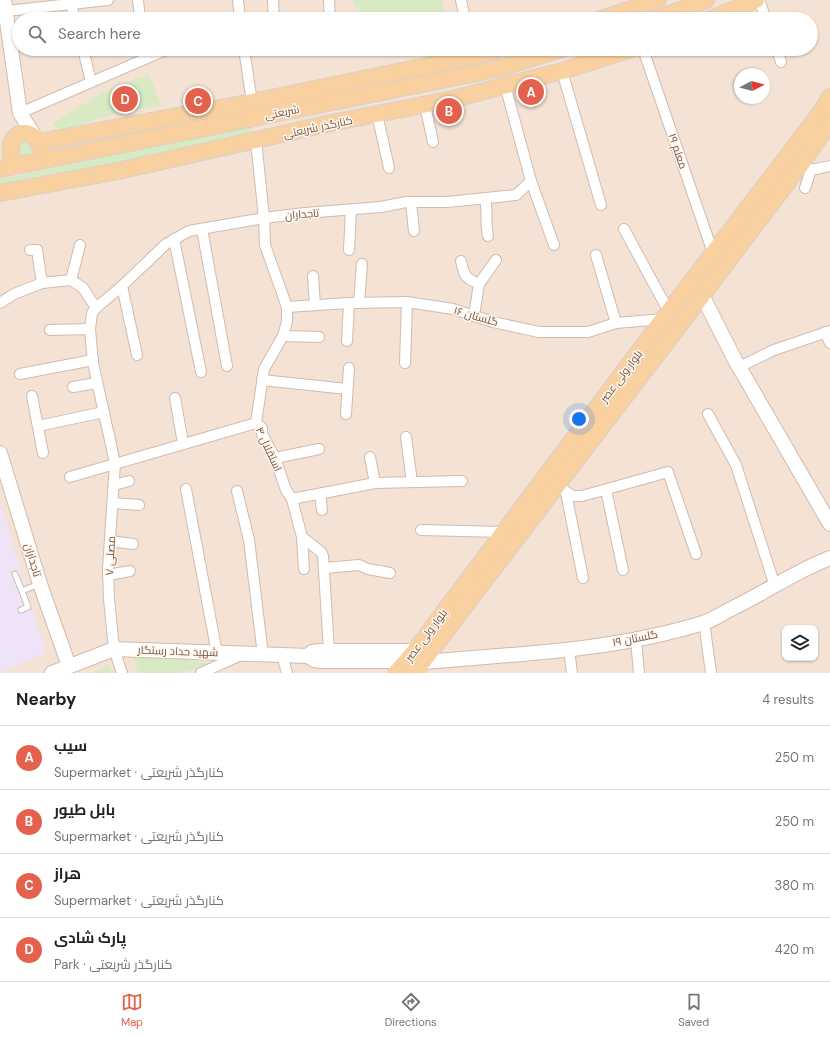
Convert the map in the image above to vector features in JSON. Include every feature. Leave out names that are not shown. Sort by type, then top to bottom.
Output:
[{"type":"main road","points":[[614,12],[628,5],[658,0]]},
{"type":"main road","points":[[674,12],[706,0]]},
{"type":"main road","points":[[728,12],[758,0]]},
{"type":"main road","points":[[5,5],[12,56]]},
{"type":"main road","points":[[7,168],[20,114],[12,56]]},
{"type":"main road","points":[[0,146],[20,134],[26,133],[37,140],[252,110],[458,56]]},
{"type":"main road","name":"شریعتی","points":[[7,168],[252,110],[477,73],[539,56]]},
{"type":"main road","name":"کنارگذر شریعتی","points":[[0,193],[118,171],[256,140],[453,99],[562,71],[610,56]]},
{"type":"main road","name":"بلوار ولی عصر","points":[[415,664],[504,532],[666,315],[822,112],[830,97]]},
{"type":"main road","points":[[252,110],[256,140]]},
{"type":"main road","points":[[20,114],[37,140],[44,160]]},
{"type":"main road","name":"بلوار ولی عصر","points":[[396,673],[415,664],[561,489],[702,295],[806,166],[830,122]]},
{"type":"main road","points":[[702,295],[739,367],[829,520]]},
{"type":"main road","name":"تاجداران","points":[[0,453],[40,584],[69,666]]},
{"type":"main road","name":"گلستان ۱۹","points":[[415,664],[569,649],[636,640],[704,622],[762,594],[793,575],[830,558]]},
{"type":"main road","name":"شهید حداد رستگار","points":[[52,673],[114,649],[308,656],[314,660],[321,661],[415,664]]},
{"type":"main road","name":"شهید حداد رستگار","points":[[308,656],[312,652],[329,650],[415,664]]},
{"type":"street","points":[[5,5],[108,0]]},
{"type":"street","points":[[138,0],[139,12]]},
{"type":"street","points":[[238,0],[239,12]]},
{"type":"street","points":[[273,0],[274,12]]},
{"type":"street","points":[[329,0],[330,12]]},
{"type":"street","points":[[461,0],[464,12]]},
{"type":"street","points":[[758,0],[763,12]]},
{"type":"street","points":[[71,2],[73,12]]},
{"type":"street","points":[[85,56],[91,82]]},
{"type":"street","points":[[20,114],[91,82],[139,56]]},
{"type":"street","points":[[245,56],[252,110]]},
{"type":"street","points":[[474,56],[477,73]]},
{"type":"street","name":"معلم ۱۹","points":[[645,56],[713,253]]},
{"type":"street","points":[[779,56],[781,62]]},
{"type":"street","points":[[562,71],[601,206]]},
{"type":"street","points":[[506,85],[531,181],[554,245]]},
{"type":"street","points":[[425,105],[433,142]]},
{"type":"street","points":[[377,114],[389,168]]},
{"type":"street","points":[[256,140],[264,218],[265,245],[287,307]]},
{"type":"street","points":[[805,188],[806,166],[830,166]]},
{"type":"street","name":"تاجداران","points":[[96,308],[122,286],[166,244],[189,231],[264,218],[305,213],[351,210],[410,202],[447,202],[516,195],[531,181]]},
{"type":"street","points":[[485,198],[487,207],[486,229],[488,236]]},
{"type":"street","points":[[410,202],[414,231]]},
{"type":"street","points":[[349,250],[351,210]]},
{"type":"street","points":[[202,228],[227,366]]},
{"type":"street","points":[[624,229],[666,315]]},
{"type":"street","points":[[174,239],[201,372]]},
{"type":"street","points":[[71,280],[80,245]]},
{"type":"street","points":[[30,250],[38,250],[42,283]]},
{"type":"street","points":[[596,255],[616,323]]},
{"type":"street","points":[[474,316],[479,284],[496,260]]},
{"type":"street","points":[[461,261],[464,274],[468,279],[479,284]]},
{"type":"street","points":[[360,303],[362,264]]},
{"type":"street","points":[[313,276],[315,305]]},
{"type":"street","points":[[0,302],[14,294],[42,283],[71,280],[83,288],[96,308]]},
{"type":"street","points":[[122,286],[137,355]]},
{"type":"street","points":[[405,363],[407,302]]},
{"type":"street","name":"گلستان ۱۶","points":[[287,307],[349,303],[407,302],[453,309],[493,322],[538,332],[588,332],[616,323],[666,315]]},
{"type":"street","points":[[347,341],[349,303]]},
{"type":"street","name":"استقلال ۴","points":[[287,307],[287,321],[283,336],[264,369],[256,423],[262,428],[262,434],[275,458],[286,490],[292,499],[302,537],[304,569]]},
{"type":"street","name":"مصلی ۷","points":[[96,308],[92,313],[90,329],[93,360],[115,463],[108,574],[114,649],[122,673]]},
{"type":"street","points":[[50,330],[90,329]]},
{"type":"street","points":[[739,367],[774,350],[828,331],[830,343]]},
{"type":"street","points":[[283,336],[319,337]]},
{"type":"street","points":[[20,374],[93,360]]},
{"type":"street","points":[[346,414],[349,368]]},
{"type":"street","points":[[262,380],[348,389]]},
{"type":"street","points":[[73,387],[97,383]]},
{"type":"street","points":[[32,396],[43,453]]},
{"type":"street","points":[[175,398],[183,443]]},
{"type":"street","points":[[38,426],[104,412]]},
{"type":"street","points":[[708,414],[736,465],[774,586]]},
{"type":"street","points":[[70,477],[256,423]]},
{"type":"street","points":[[406,437],[412,482]]},
{"type":"street","points":[[275,458],[319,449]]},
{"type":"street","points":[[370,457],[375,483]]},
{"type":"street","points":[[561,489],[573,496],[582,496],[668,472],[696,554]]},
{"type":"street","points":[[114,485],[129,481]]},
{"type":"street","points":[[292,499],[375,483],[462,481]]},
{"type":"street","points":[[186,489],[217,653]]},
{"type":"street","points":[[561,489],[583,578]]},
{"type":"street","points":[[606,490],[624,570]]},
{"type":"street","points":[[237,491],[249,540],[263,655]]},
{"type":"street","points":[[320,494],[322,510]]},
{"type":"street","points":[[113,503],[139,505]]},
{"type":"street","points":[[421,530],[504,532]]},
{"type":"street","points":[[302,537],[324,556],[329,650]]},
{"type":"street","points":[[110,541],[133,544]]},
{"type":"street","points":[[324,568],[359,565],[368,569],[390,573]]},
{"type":"street","points":[[108,574],[130,571]]},
{"type":"street","points":[[704,622],[711,673]]},
{"type":"street","points":[[636,640],[639,673]]},
{"type":"street","points":[[569,649],[572,673]]},
{"type":"street","points":[[207,672],[244,654]]},
{"type":"street","points":[[282,655],[287,673]]},
{"type":"lane","points":[[15,574],[28,607],[21,610]]},
{"type":"lane","points":[[22,591],[40,584]]},
{"type":"shaded area","points":[[0,0],[830,0],[830,673],[0,673]]},
{"type":"shaded area","points":[[0,502],[46,653],[0,673]]},
{"type":"green space","points":[[353,0],[442,0],[445,12],[360,12],[353,3]]},
{"type":"green space","points":[[149,74],[161,106],[124,111],[60,131],[53,124],[101,93]]},
{"type":"green space","points":[[253,126],[254,133],[0,186],[0,179]]},
{"type":"green space","points":[[27,137],[35,150],[26,157],[19,155],[16,143]]},
{"type":"green space","points":[[133,654],[212,663],[181,673],[138,673]]},
{"type":"green space","points":[[109,665],[111,673],[90,673]]},
{"type":"place","name":"سیب","points":[[531,92]]},
{"type":"place","name":"پارک شادی","points":[[125,99]]},
{"type":"place","name":"هراز","points":[[198,101]]},
{"type":"place","name":"بابل طیور","points":[[449,111]]}]
